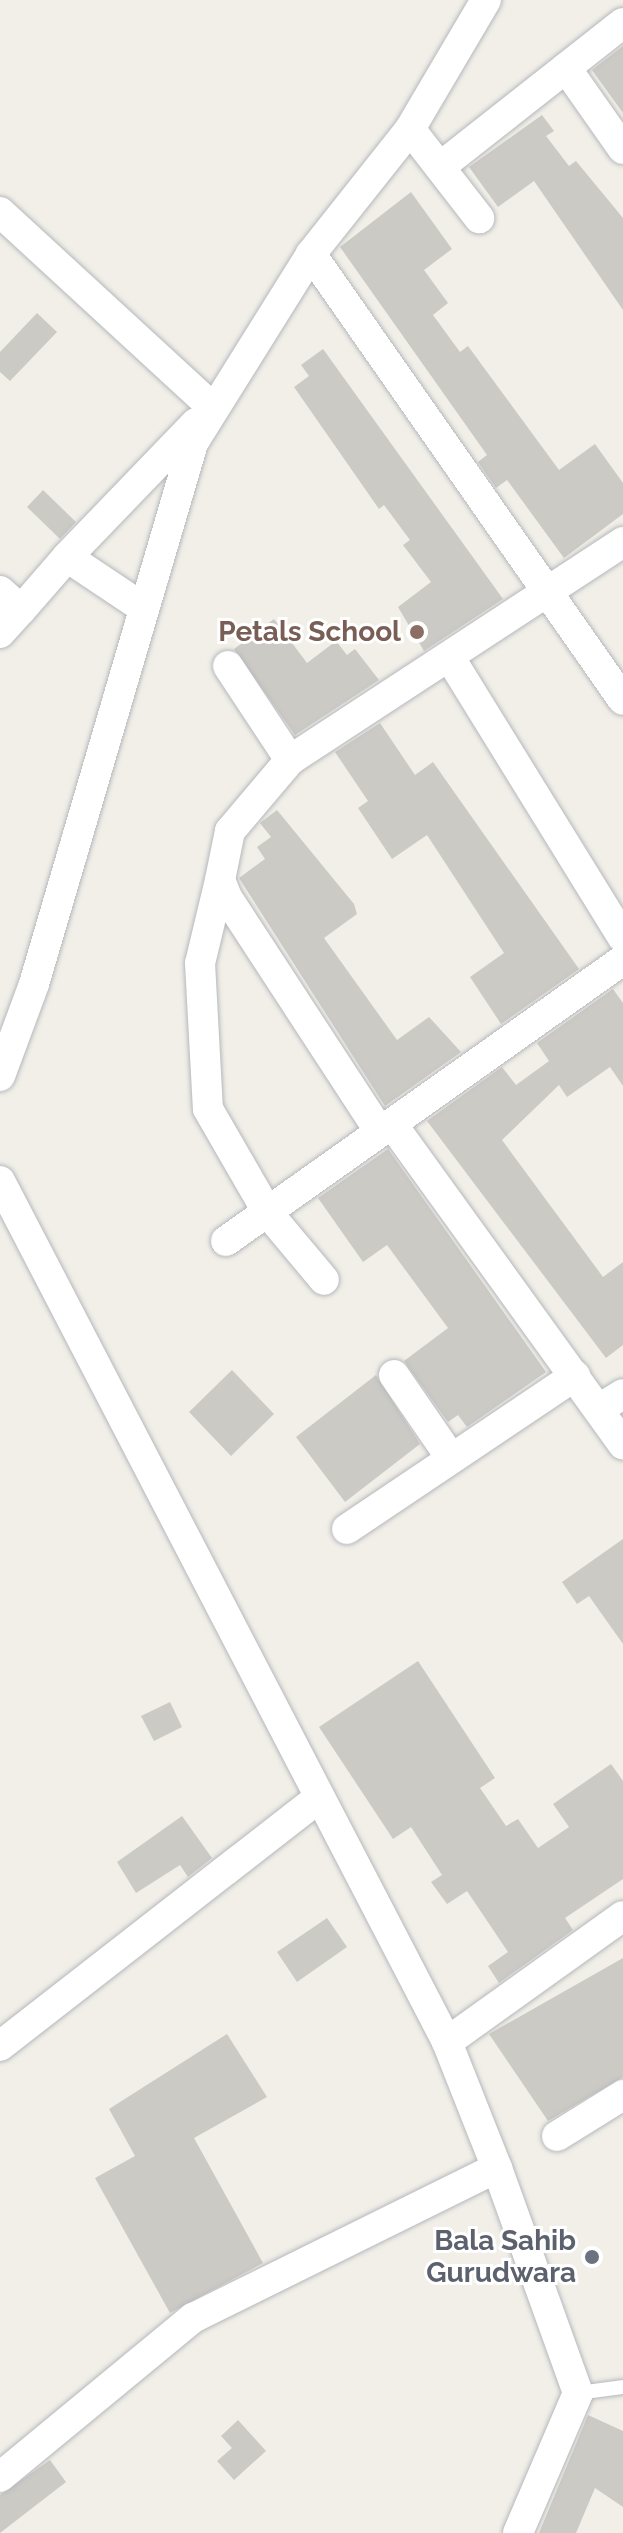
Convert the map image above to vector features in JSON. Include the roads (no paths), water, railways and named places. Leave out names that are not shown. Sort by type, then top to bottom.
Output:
[{"type":"street","points":[[0,1076],[34,984],[183,471],[212,407],[311,254],[410,129],[486,0]]},
{"type":"street","points":[[440,167],[623,23]]},
{"type":"street","points":[[566,68],[623,149]]},
{"type":"street","points":[[410,129],[479,218]]},
{"type":"street","points":[[0,212],[212,407]]},
{"type":"street","points":[[311,254],[623,700]]},
{"type":"street","points":[[0,633],[11,600],[67,557],[212,407]]},
{"type":"street","points":[[324,1280],[268,1213],[221,1137],[203,1087],[200,963],[230,831],[290,760],[623,542]]},
{"type":"street","points":[[67,557],[142,607]]},
{"type":"street","points":[[450,658],[623,938]]},
{"type":"street","points":[[228,666],[290,760]]},
{"type":"street","points":[[220,880],[386,1128],[575,1376],[611,1402],[623,1444]]},
{"type":"street","points":[[226,1241],[623,960]]},
{"type":"street","points":[[0,1181],[447,2042],[497,2168],[578,2393],[518,2533]]},
{"type":"street","points":[[394,1375],[449,1455]]},
{"type":"street","points":[[347,1529],[449,1455],[575,1376]]},
{"type":"street","points":[[0,2046],[319,1798]]},
{"type":"street","points":[[447,2042],[623,1916]]},
{"type":"street","points":[[557,2136],[623,2095]]},
{"type":"street","points":[[0,2477],[193,2318],[497,2168]]},
{"type":"lane","points":[[578,2393],[623,2387]]},
{"type":"place","name":"Petals School","points":[[417,632]]},
{"type":"place","name":"Bala Sahib Gurudwara","points":[[592,2257]]}]
